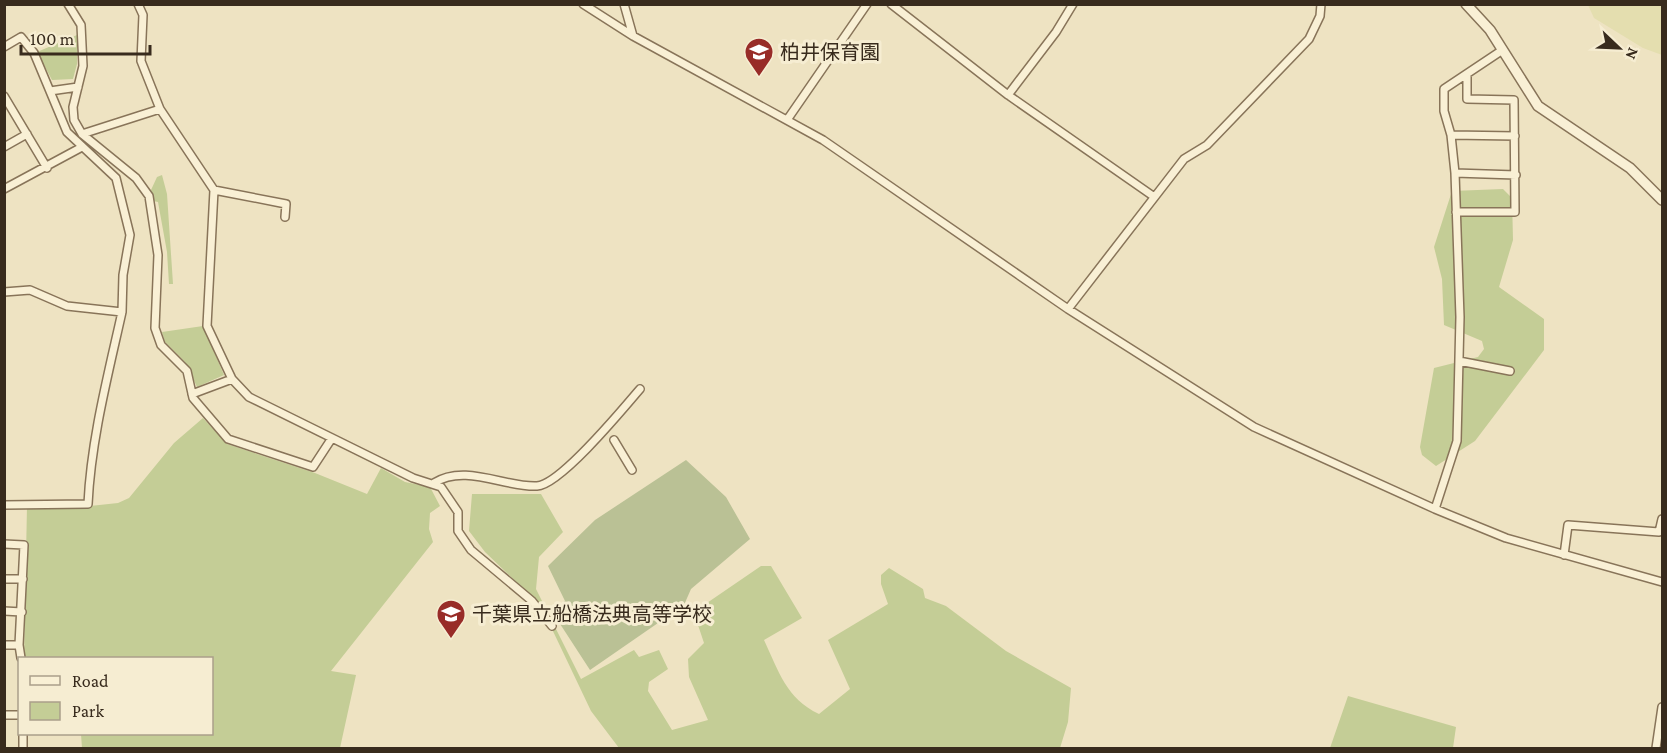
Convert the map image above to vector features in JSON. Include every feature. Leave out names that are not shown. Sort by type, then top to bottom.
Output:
[{"type":"street","points":[[68,4],[81,26],[83,66],[73,108],[74,120],[82,134],[136,178],[149,196],[158,255],[155,328],[160,345],[187,371],[192,394],[228,439],[313,467],[332,438]]},
{"type":"street","points":[[138,4],[143,15],[141,61],[160,109],[214,190],[207,326],[232,379],[249,397],[413,478],[441,487],[458,512],[456,527],[471,550],[532,601],[552,626]]},
{"type":"street","points":[[583,4],[633,36],[823,140],[1068,309],[1254,427],[1435,509],[1506,538],[1662,582]]},
{"type":"street","points":[[624,4],[633,36]]},
{"type":"street","points":[[787,120],[867,4]]},
{"type":"street","points":[[891,4],[1008,95],[1153,196]]},
{"type":"street","points":[[1008,95],[1056,32],[1073,4]]},
{"type":"street","points":[[1068,309],[1153,196],[1184,159],[1208,145],[1309,39],[1320,16],[1321,4]]},
{"type":"street","points":[[1466,4],[1490,30],[1501,51],[1538,106],[1630,168],[1662,200]]},
{"type":"street","points":[[4,47],[21,37],[34,53],[67,132],[116,178],[130,235],[123,275],[122,312],[100,413],[89,479],[88,504],[4,505]]},
{"type":"street","points":[[1435,509],[1457,441],[1461,277],[1455,173],[1451,135],[1444,111],[1444,90],[1501,51]]},
{"type":"street","points":[[1456,212],[1515,212],[1514,100],[1467,99],[1467,75]]},
{"type":"street","points":[[50,91],[78,87]]},
{"type":"street","points":[[4,96],[47,168]]},
{"type":"street","points":[[82,134],[160,109]]},
{"type":"street","points":[[4,136],[7,146],[27,134]]},
{"type":"street","points":[[1451,135],[1515,136]]},
{"type":"street","points":[[4,189],[47,168],[82,147]]},
{"type":"street","points":[[1455,173],[1516,175]]},
{"type":"street","points":[[214,190],[286,204],[285,217]]},
{"type":"street","points":[[4,291],[30,290],[67,306],[122,312]]},
{"type":"street","points":[[1459,361],[1510,371]]},
{"type":"street","points":[[192,394],[232,379]]},
{"type":"street","points":[[434,483],[445,476],[487,477],[538,486],[544,484],[591,445],[639,389]]},
{"type":"street","points":[[614,440],[632,470]]},
{"type":"street","points":[[1564,555],[1568,525],[1659,532],[1662,519]]},
{"type":"street","points":[[4,544],[24,545],[19,645],[21,657]]},
{"type":"street","points":[[4,579],[23,579]]},
{"type":"street","points":[[4,611],[22,612]]},
{"type":"street","points":[[4,645],[19,645]]},
{"type":"street","points":[[1656,748],[1662,707]]},
{"type":"shaded area","points":[[1588,5],[1662,5],[1662,55],[1643,48],[1594,18]]},
{"type":"green space","points":[[77,35],[77,64],[73,79],[52,80],[37,52]]},
{"type":"green space","points":[[162,175],[167,194],[173,284],[169,284],[167,252],[158,202],[153,201],[151,190],[157,177]]},
{"type":"green space","points":[[1503,189],[1512,198],[1513,240],[1499,287],[1544,319],[1544,350],[1475,441],[1436,466],[1422,455],[1420,447],[1434,368],[1478,357],[1484,349],[1482,341],[1444,325],[1442,279],[1434,247],[1452,191]]},
{"type":"green space","points":[[203,326],[224,375],[197,387],[185,362],[165,342],[162,332]]},
{"type":"green space","points":[[203,418],[227,444],[315,473],[367,494],[381,468],[405,482],[430,487],[440,506],[430,513],[429,529],[433,542],[331,671],[356,675],[340,748],[82,748],[81,735],[213,735],[213,657],[24,657],[27,506],[90,506],[118,503],[129,498],[174,443]]},
{"type":"green space","points":[[686,460],[726,497],[750,539],[691,589],[684,605],[590,670],[551,610],[565,601],[548,566],[595,520]]},
{"type":"green space","points":[[472,494],[541,494],[563,532],[539,557],[536,589],[581,679],[634,650],[639,657],[659,650],[668,669],[649,682],[648,691],[672,730],[708,720],[689,677],[688,659],[704,643],[696,619],[704,605],[761,566],[771,566],[802,618],[764,640],[779,673],[791,692],[808,708],[819,714],[850,689],[828,640],[888,604],[881,584],[881,575],[889,568],[923,589],[925,598],[946,606],[1006,651],[1071,688],[1068,722],[1060,748],[619,748],[591,711],[541,606],[485,552],[469,531]]},
{"type":"green space","points":[[1348,696],[1456,727],[1453,748],[1330,748]]},
{"type":"place","name":"柏井保育園","points":[[759,78]]},
{"type":"place","name":"千葉県立船橋法典高等学校","points":[[451,640]]}]
